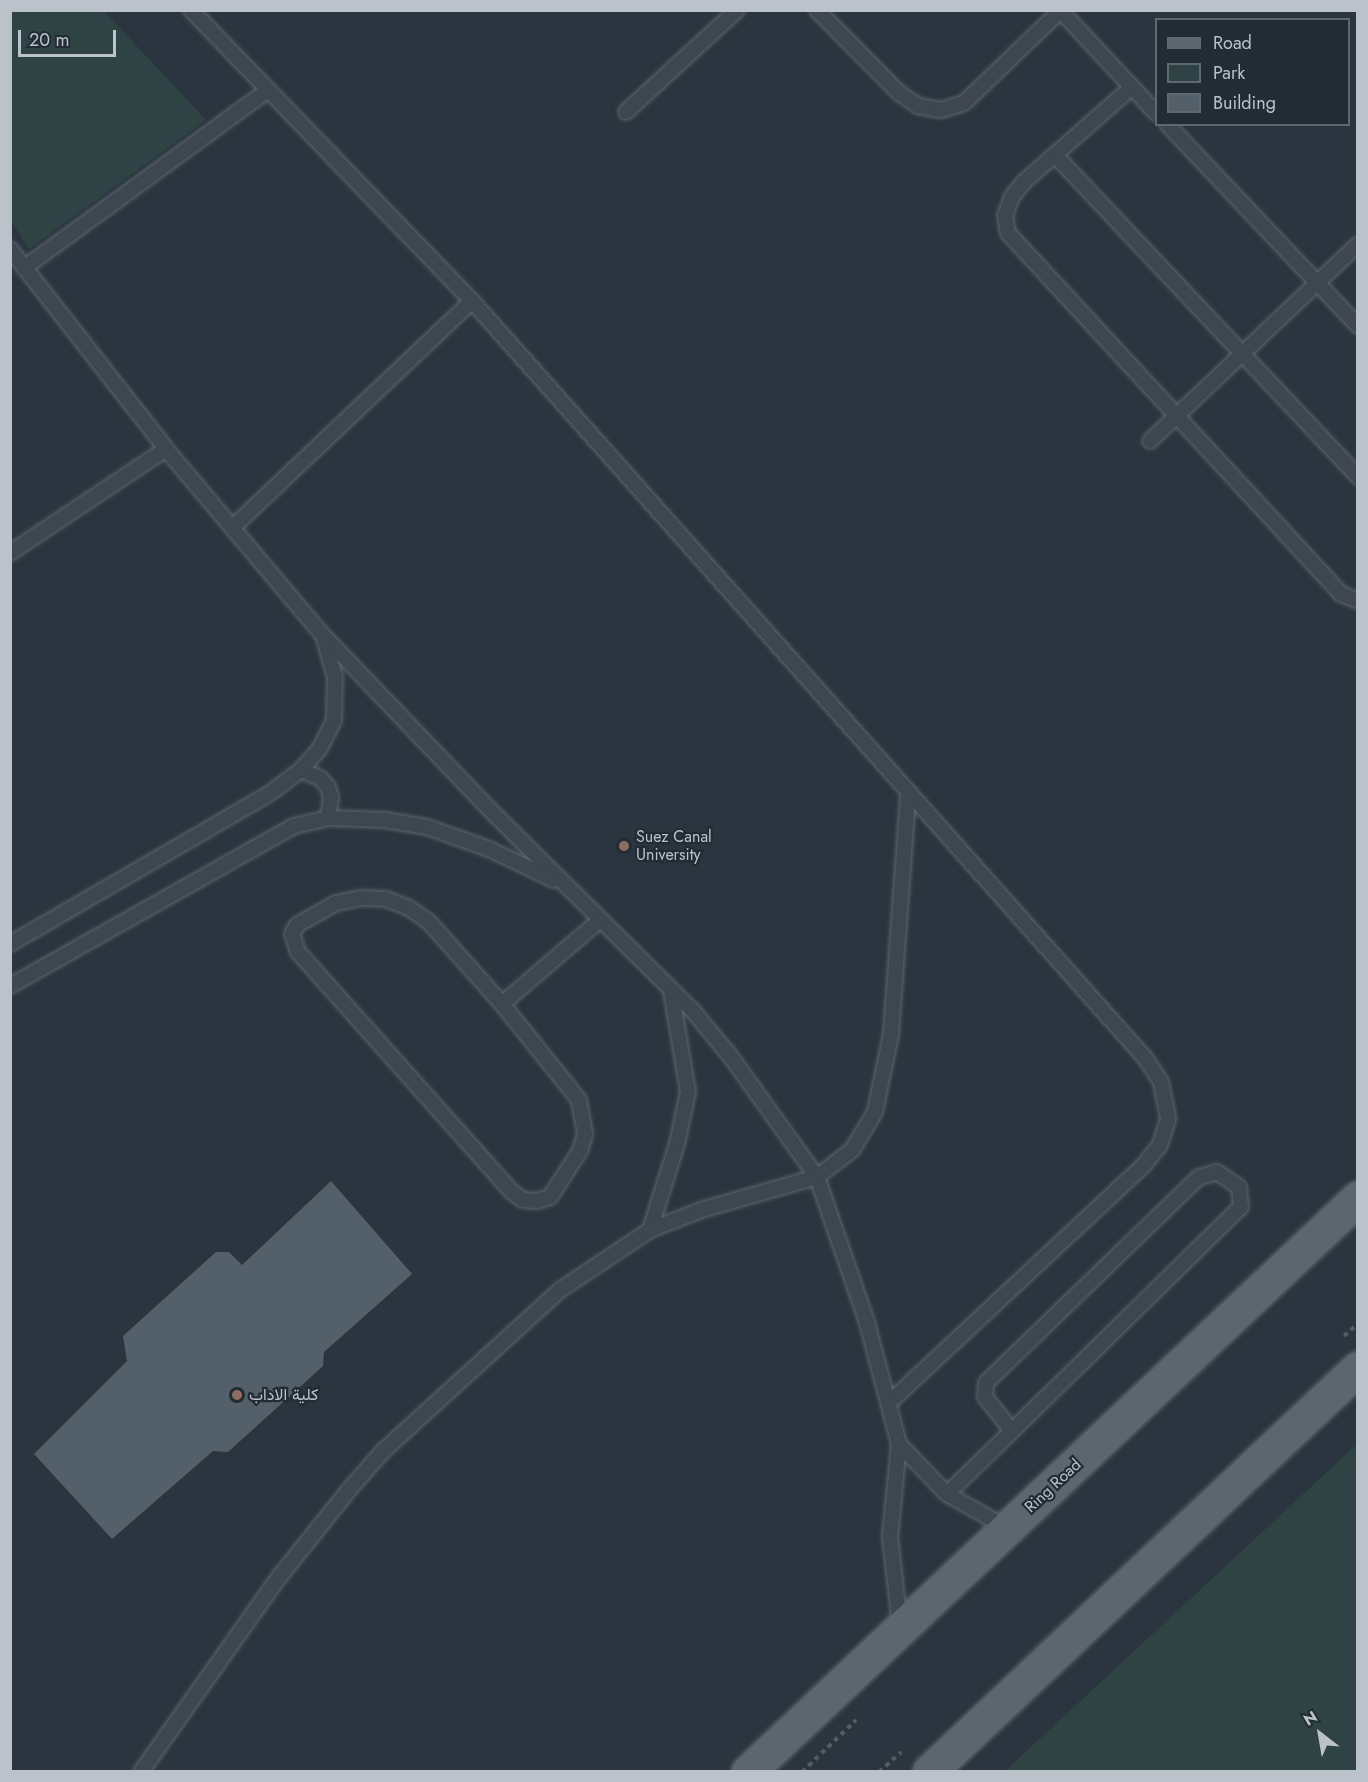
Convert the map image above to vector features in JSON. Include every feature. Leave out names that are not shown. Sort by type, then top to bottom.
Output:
[{"type":"main road","name":"Ring Road","points":[[748,1772],[1358,1198]]},
{"type":"main road","points":[[929,1772],[1358,1368]]},
{"type":"lane","points":[[191,10],[472,301],[908,796],[1145,1058],[1161,1082],[1168,1119],[1160,1145],[1143,1166],[889,1403]]},
{"type":"lane","points":[[626,112],[737,10]]},
{"type":"lane","points":[[817,10],[899,93],[918,106],[941,110],[964,103],[1060,11],[1155,112]]},
{"type":"lane","points":[[1132,87],[1055,155],[1012,198],[1005,215],[1008,233],[1341,594],[1358,601]]},
{"type":"lane","points":[[24,268],[267,91]]},
{"type":"lane","points":[[1169,126],[1358,326]]},
{"type":"lane","points":[[1055,155],[1358,477]]},
{"type":"lane","points":[[1150,441],[1358,244]]},
{"type":"lane","points":[[10,249],[166,449],[322,634],[670,990],[731,1057],[817,1177],[866,1319],[898,1444],[890,1537],[901,1629]]},
{"type":"lane","points":[[232,528],[472,301]]},
{"type":"lane","points":[[10,553],[166,449]]},
{"type":"lane","points":[[10,944],[269,794],[301,770],[320,748],[334,720],[335,677],[322,634]]},
{"type":"lane","points":[[301,770],[320,778],[328,787],[331,796],[328,818]]},
{"type":"lane","points":[[141,1772],[280,1576],[382,1452],[560,1290],[650,1230],[701,1210],[817,1177],[852,1150],[875,1112],[891,1034],[908,796]]},
{"type":"lane","points":[[10,986],[294,826],[328,818],[385,820],[427,826],[489,849],[565,885]]},
{"type":"lane","points":[[361,898],[386,899],[409,908],[429,922],[502,1004],[579,1100],[585,1116],[580,1151],[550,1197],[537,1201],[524,1200],[512,1192],[298,952],[292,934],[297,925],[336,903],[361,898]]},
{"type":"lane","points":[[502,1004],[600,920]]},
{"type":"lane","points":[[650,1230],[677,1144],[688,1092],[670,990]]},
{"type":"lane","points":[[947,1494],[1012,1431],[1241,1208],[1239,1187],[1217,1172],[1199,1177],[986,1383],[985,1397],[1012,1431]]},
{"type":"lane","points":[[898,1444],[947,1494],[1008,1528]]},
{"type":"green space","points":[[11,10],[104,11],[206,120],[29,249],[11,221]]},
{"type":"green space","points":[[1357,1444],[1357,1771],[1005,1771]]},
{"type":"building","points":[[331,1181],[412,1274],[324,1352],[323,1366],[228,1452],[213,1451],[112,1539],[34,1454],[127,1361],[123,1336],[216,1252],[229,1252],[242,1265]]},
{"type":"place","name":"Suez Canal University","points":[[624,846]]},
{"type":"place","name":"كلية الاداب","points":[[237,1395]]}]
